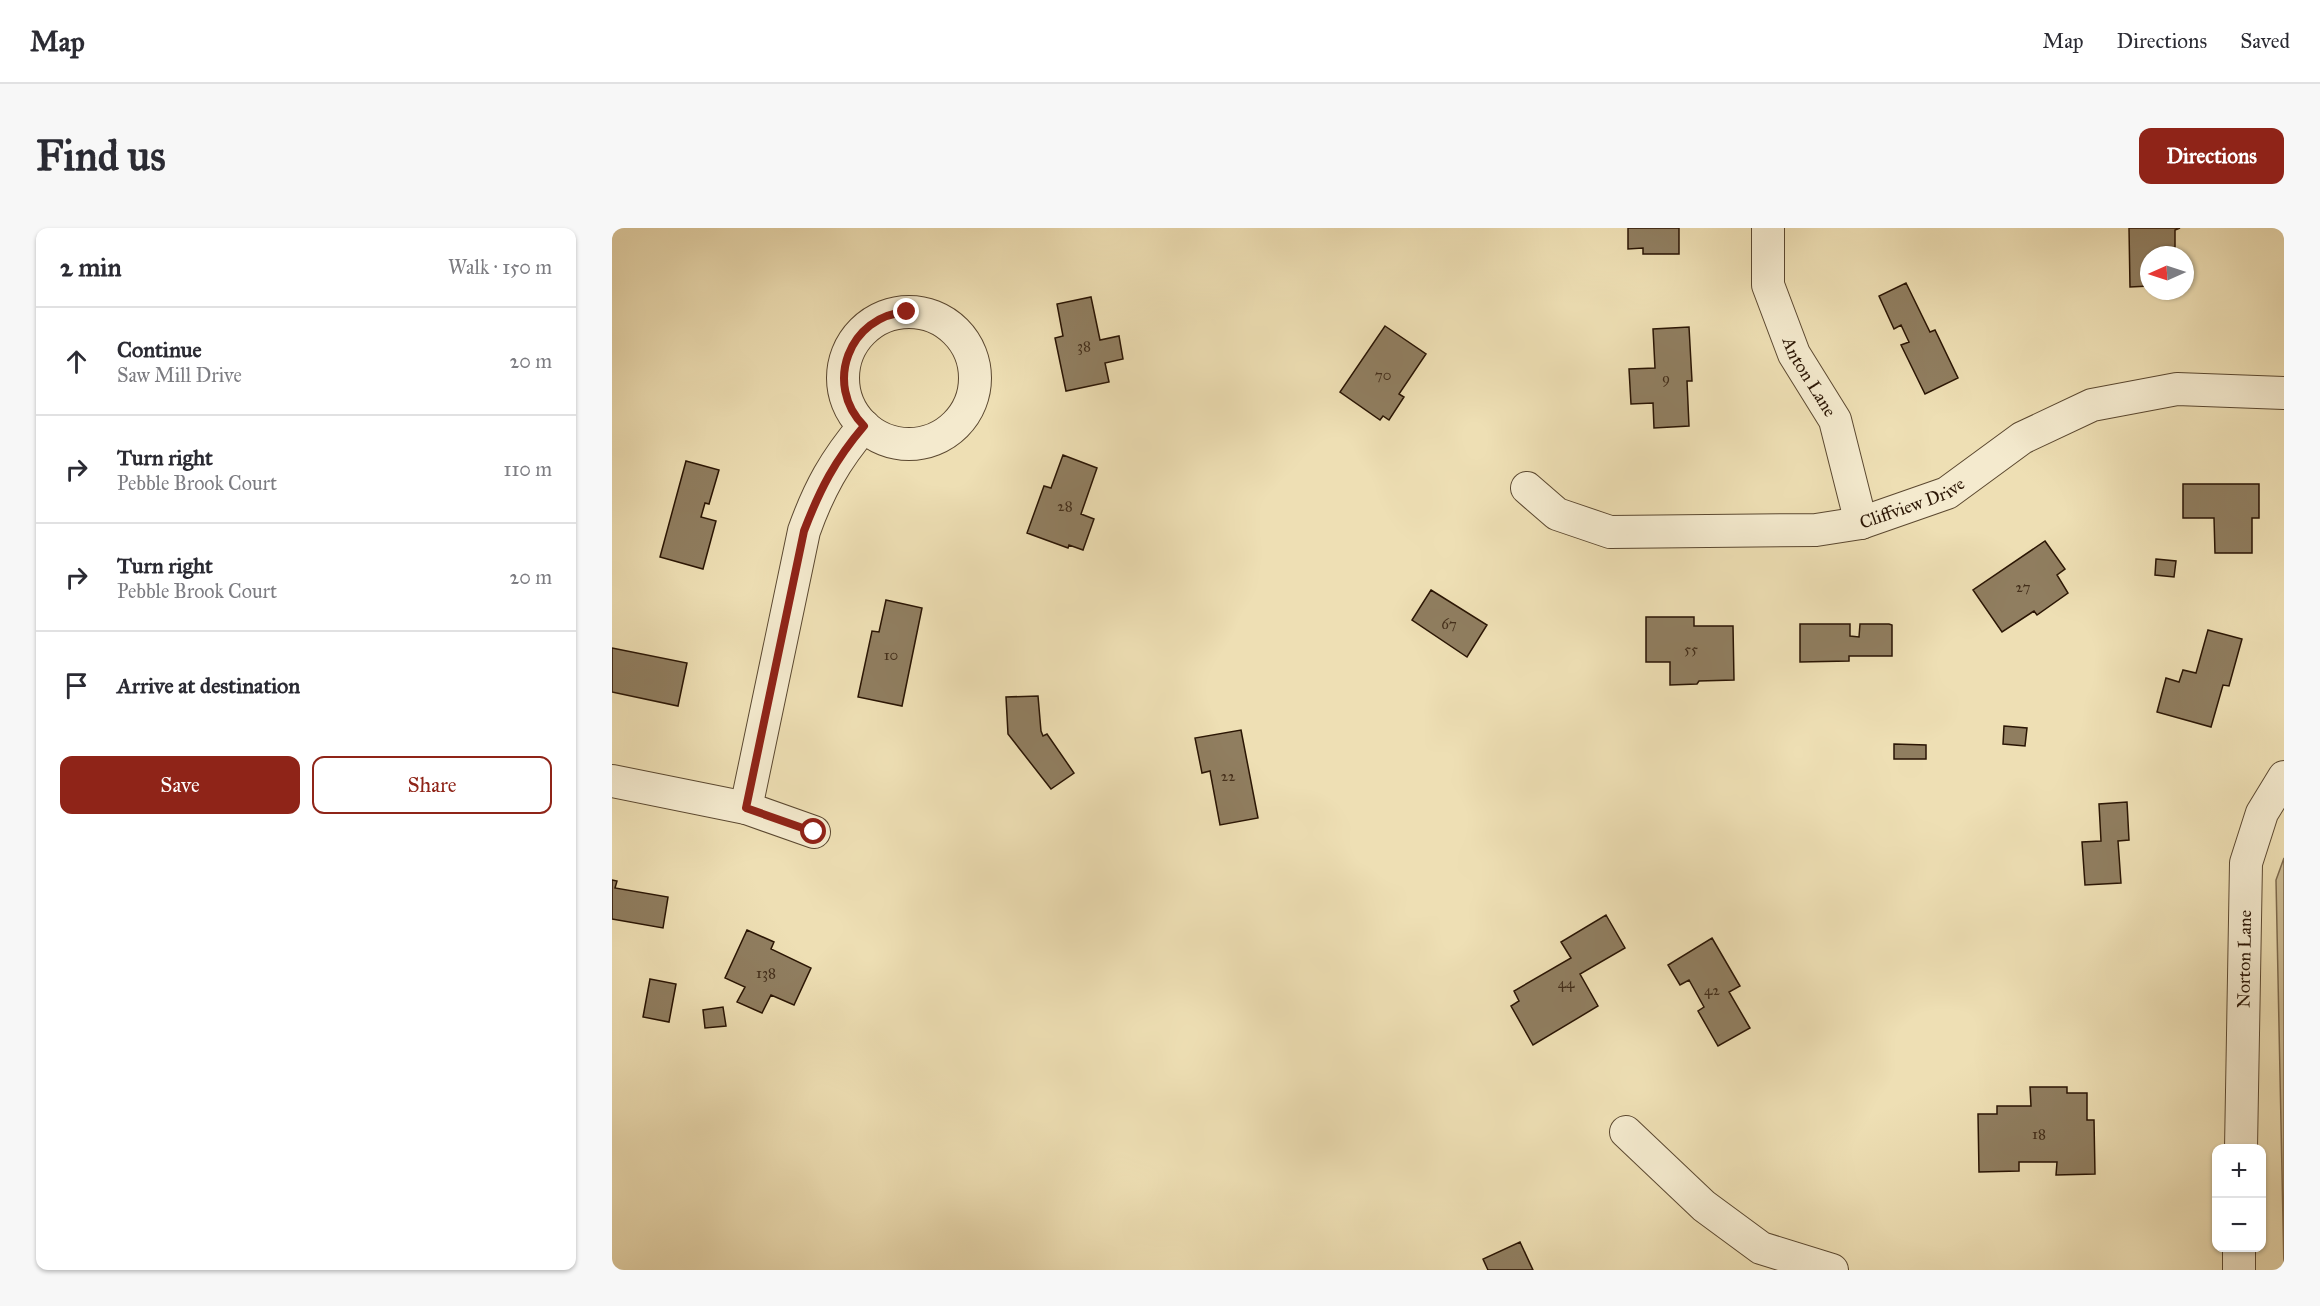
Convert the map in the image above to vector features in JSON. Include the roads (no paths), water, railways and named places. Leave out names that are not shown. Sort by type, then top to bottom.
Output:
[{"type":"street","name":"Anton Lane","points":[[1768,228],[1768,285],[1794,354],[1835,420],[1861,524]]},
{"type":"street","points":[[907,312],[927,314],[953,329],[970,354],[975,374],[970,404],[956,424],[935,439],[910,444],[885,439],[864,426],[849,406],[843,377],[849,352],[862,332],[883,317],[907,312]]},
{"type":"street","name":"Cliffview Drive","points":[[1527,488],[1557,514],[1610,532],[1816,530],[1861,524],[1947,493],[2022,438],[2092,405],[2177,389],[2284,393]]},
{"type":"street","points":[[746,808],[804,531],[819,490],[839,455],[864,426]]},
{"type":"street","name":"Norton Lane","points":[[2241,1144],[2246,863],[2262,813],[2284,777]]},
{"type":"street","points":[[612,781],[746,808],[814,832]]},
{"type":"street","points":[[1626,1132],[1704,1206],[1761,1248],[1832,1270]]},
{"type":"street","points":[[2238,1270],[2239,1252]]}]
